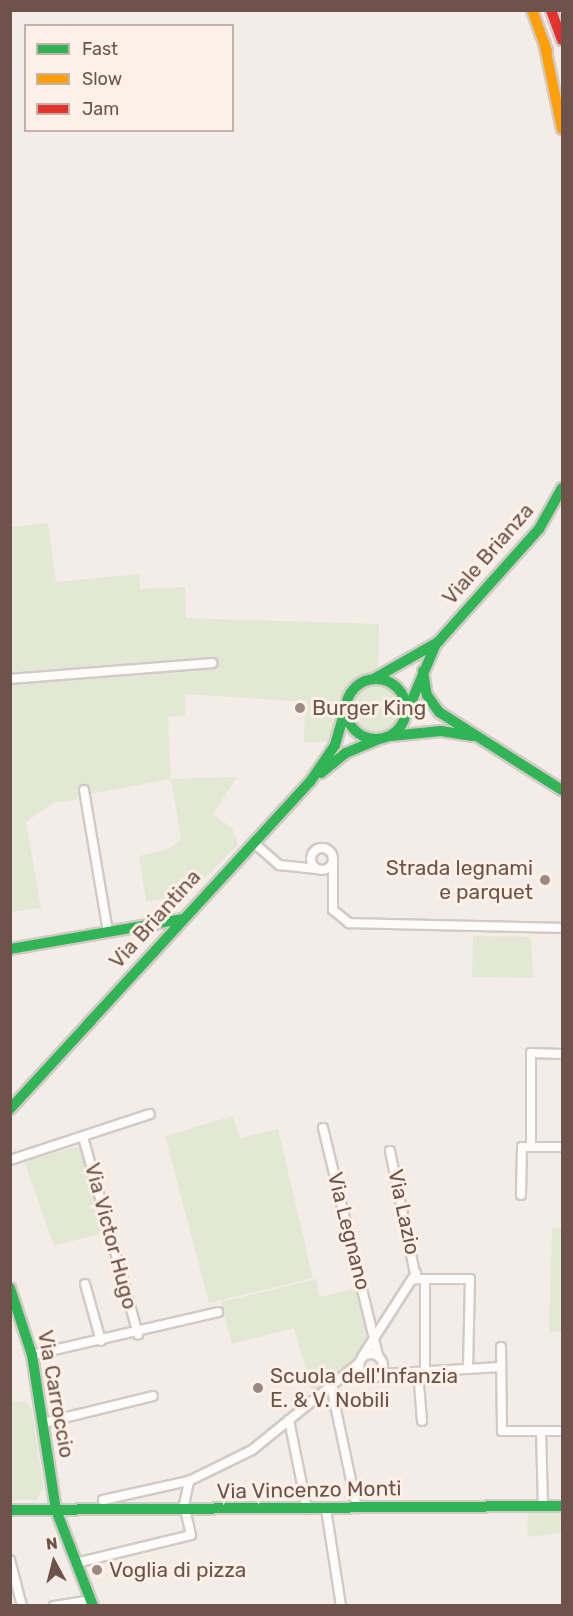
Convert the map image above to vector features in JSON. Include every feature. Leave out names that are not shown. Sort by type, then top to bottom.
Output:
[{"type":"main road","points":[[532,10],[562,92]]},
{"type":"main road","points":[[551,10],[562,39]]},
{"type":"main road","points":[[544,42],[562,129]]},
{"type":"main road","name":"Viale Brianza","points":[[438,642],[539,529],[562,488]]},
{"type":"main road","points":[[384,738],[406,715],[423,671],[438,642]]},
{"type":"main road","points":[[438,642],[404,666],[352,689],[345,710],[359,735],[384,738],[441,730],[479,737]]},
{"type":"main road","points":[[423,671],[427,695],[439,712]]},
{"type":"main road","points":[[375,678],[439,712],[562,790]]},
{"type":"main road","points":[[400,691],[406,715]]},
{"type":"main road","name":"Via Briantina","points":[[13,1106],[310,782],[335,745],[345,710]]},
{"type":"main road","name":"Via Briantina","points":[[310,782],[346,753],[384,738]]},
{"type":"main road","name":"Via Briantina","points":[[88,1024],[182,919],[255,844]]},
{"type":"main road","points":[[10,949],[182,919]]},
{"type":"main road","name":"Via Carroccio","points":[[10,1288],[32,1355],[56,1510],[92,1603]]},
{"type":"main road","name":"Via Vincenzo Monti","points":[[10,1510],[562,1506]]},
{"type":"street","points":[[10,679],[212,663]]},
{"type":"street","points":[[84,790],[108,932]]},
{"type":"street","points":[[255,844],[270,861],[319,869],[333,862]]},
{"type":"street","points":[[295,866],[325,848],[333,862],[333,910],[349,923],[404,927],[562,928]]},
{"type":"street","points":[[311,856],[332,892]]},
{"type":"street","points":[[531,1147],[531,1053],[562,1054]]},
{"type":"street","points":[[10,1160],[150,1114]]},
{"type":"street","name":"Via Legnano","points":[[323,1128],[375,1333],[380,1374]]},
{"type":"street","name":"Via Victor Hugo","points":[[83,1137],[138,1334]]},
{"type":"street","points":[[521,1195],[522,1146],[562,1147]]},
{"type":"street","name":"Via Lazio","points":[[390,1151],[417,1272]]},
{"type":"street","points":[[103,1500],[189,1481],[252,1450],[346,1376],[361,1360],[375,1333],[417,1272]]},
{"type":"street","points":[[417,1272],[418,1280],[424,1281],[470,1279],[468,1368]]},
{"type":"street","points":[[422,1421],[424,1281]]},
{"type":"street","points":[[85,1284],[100,1341]]},
{"type":"street","points":[[32,1355],[138,1334],[218,1312]]},
{"type":"street","points":[[501,1347],[502,1431],[562,1431]]},
{"type":"street","points":[[361,1360],[378,1356]]},
{"type":"street","points":[[361,1360],[366,1377]]},
{"type":"street","points":[[346,1376],[366,1377],[380,1374],[501,1367]]},
{"type":"street","points":[[331,1386],[357,1508]]},
{"type":"street","points":[[43,1423],[153,1396]]},
{"type":"street","points":[[289,1420],[307,1509]]},
{"type":"street","points":[[541,1431],[543,1506]]},
{"type":"street","points":[[76,1563],[191,1535],[186,1510],[189,1481]]},
{"type":"street","points":[[326,1509],[341,1605]]},
{"type":"street","points":[[10,1560],[22,1605]]},
{"type":"street","points":[[54,1605],[92,1603]]},
{"type":"green space","points":[[48,523],[56,582],[139,574],[140,589],[185,587],[186,618],[379,624],[378,671],[357,679],[343,693],[329,742],[304,742],[305,702],[185,694],[185,715],[168,717],[171,779],[89,794],[86,784],[77,785],[78,799],[53,803],[26,822],[41,908],[11,912],[11,527]]},
{"type":"green space","points":[[371,683],[381,683],[390,687],[398,695],[402,709],[398,723],[390,731],[381,735],[371,735],[362,731],[354,723],[350,714],[350,704],[354,695],[362,687]]},
{"type":"green space","points":[[237,777],[213,814],[232,828],[238,845],[184,899],[146,901],[139,856],[169,849],[181,839],[171,779]]},
{"type":"green space","points":[[473,936],[531,937],[533,978],[472,977]]},
{"type":"green space","points":[[233,1116],[240,1138],[278,1129],[313,1278],[209,1303],[165,1136]]},
{"type":"green space","points":[[80,1146],[103,1233],[54,1246],[24,1161]]},
{"type":"green space","points":[[552,1228],[562,1228],[562,1332],[549,1331]]},
{"type":"green space","points":[[316,1279],[320,1297],[357,1288],[368,1333],[356,1361],[312,1392],[294,1328],[232,1344],[221,1302]]},
{"type":"green space","points":[[11,1402],[26,1402],[32,1410],[44,1489],[36,1500],[11,1500]]},
{"type":"green space","points":[[528,1513],[562,1513],[562,1533],[527,1537]]},
{"type":"traffic: fast","points":[[375,678],[438,642],[539,529],[562,488]]},
{"type":"traffic: fast","points":[[407,712],[435,646]]},
{"type":"traffic: fast","points":[[423,671],[427,695],[439,712],[562,790]]},
{"type":"traffic: fast","points":[[370,679],[382,679],[398,687],[404,697],[406,709],[404,721],[398,731],[382,739],[370,739],[354,731],[346,715],[346,703],[354,687],[370,679]]},
{"type":"traffic: fast","points":[[88,1024],[310,782],[335,745],[345,710]]},
{"type":"traffic: fast","points":[[391,736],[441,731],[473,736]]},
{"type":"traffic: fast","points":[[321,773],[346,753],[377,740]]},
{"type":"traffic: fast","points":[[10,949],[182,919]]},
{"type":"traffic: fast","points":[[10,1109],[91,1021]]},
{"type":"traffic: fast","points":[[10,1288],[32,1355],[56,1510],[93,1606]]},
{"type":"traffic: fast","points":[[10,1510],[562,1506]]},
{"type":"traffic: slow","points":[[532,10],[547,51]]},
{"type":"traffic: slow","points":[[544,42],[562,129]]},
{"type":"traffic: jam","points":[[551,10],[562,40]]},
{"type":"place","name":"Burger King","points":[[300,708]]},
{"type":"place","name":"Strada legnami e parquet","points":[[545,880]]},
{"type":"place","name":"Scuola dell'Infanzia E. & V. Nobili","points":[[258,1388]]},
{"type":"place","name":"Voglia di pizza","points":[[97,1570]]}]
